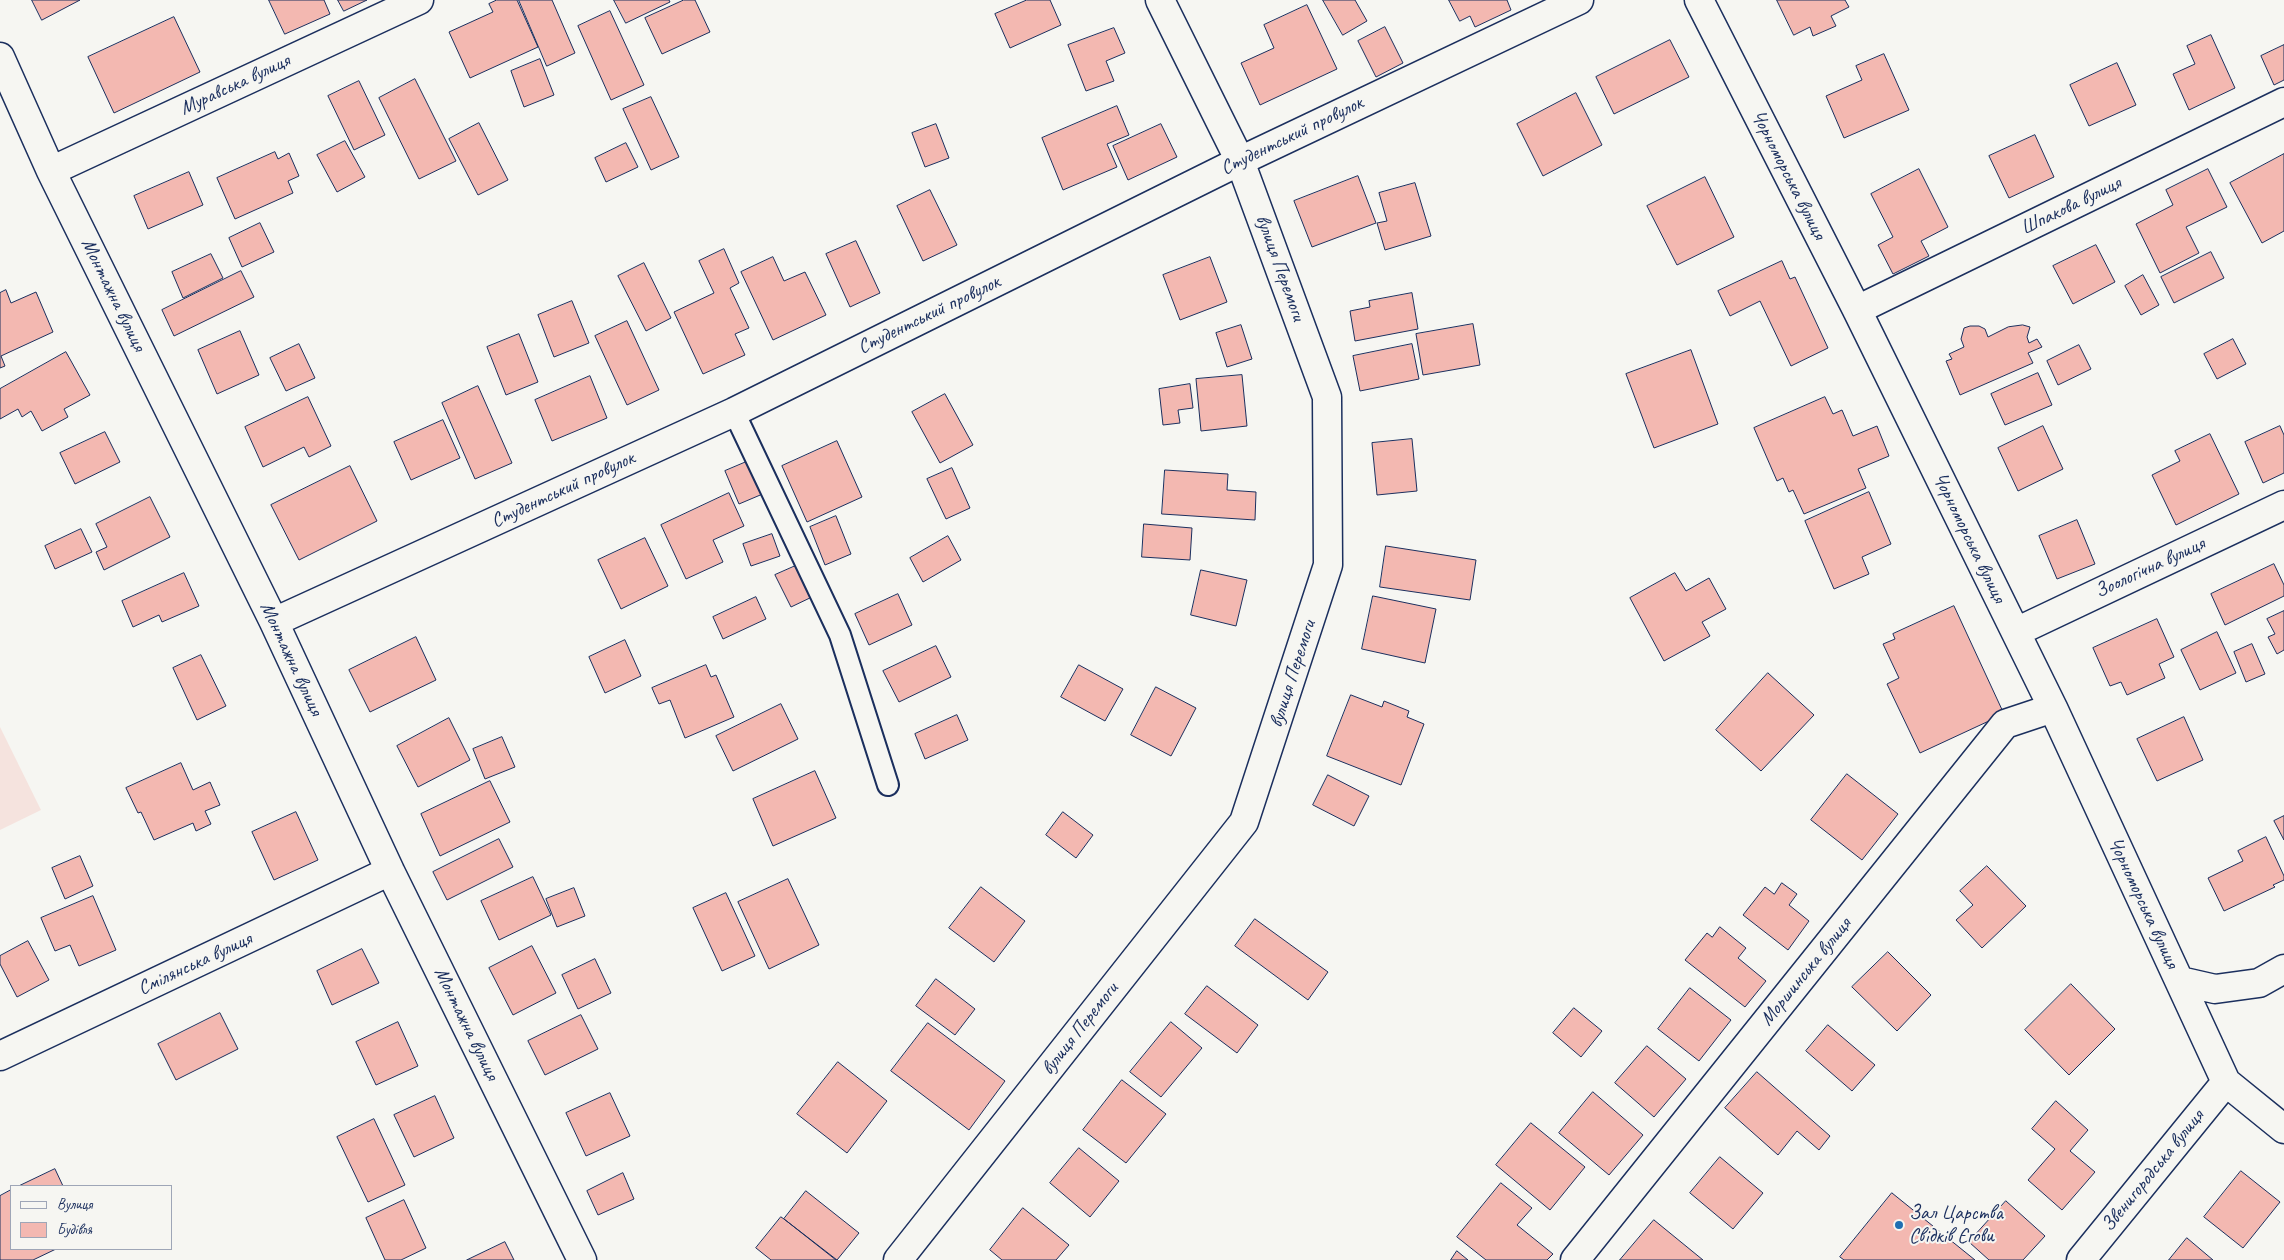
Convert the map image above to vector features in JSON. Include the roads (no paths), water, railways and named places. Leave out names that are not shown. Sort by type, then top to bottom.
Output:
[{"type":"street","name":"Муравська вулиця","points":[[51,171],[419,0]]},
{"type":"street","name":"вулиця Перемоги","points":[[898,1260],[1244,822],[1328,565],[1327,397],[1240,161],[1160,0]]},
{"type":"street","name":"Студентський провулок","points":[[274,622],[734,412],[1240,161],[1579,0]]},
{"type":"street","name":"Чорноморська вулиця","points":[[1699,0],[1857,310],[2016,632],[2226,1082]]},
{"type":"street","name":"Монтажна вулиця","points":[[0,57],[51,171],[274,622],[390,871],[582,1260]]},
{"type":"street","name":"Шпакова вулиця","points":[[1857,310],[2284,102]]},
{"type":"street","name":"Зоологічна вулиця","points":[[2016,632],[2284,505]]},
{"type":"street","name":"Моршинська вулиця","points":[[1574,1260],[2005,724],[2053,708]]},
{"type":"street","name":"Смілянська вулиця","points":[[0,1056],[390,871]]},
{"type":"street","points":[[2180,981],[2215,989],[2259,983],[2284,969]]},
{"type":"street","points":[[2226,1082],[2284,1129]]},
{"type":"street","name":"Звенигородська вулиця","points":[[2081,1260],[2226,1082]]},
{"type":"lane","points":[[734,412],[840,635],[888,785]]},
{"type":"place","name":"Зал Царства Свідків Єгови","points":[[1899,1225]]}]
